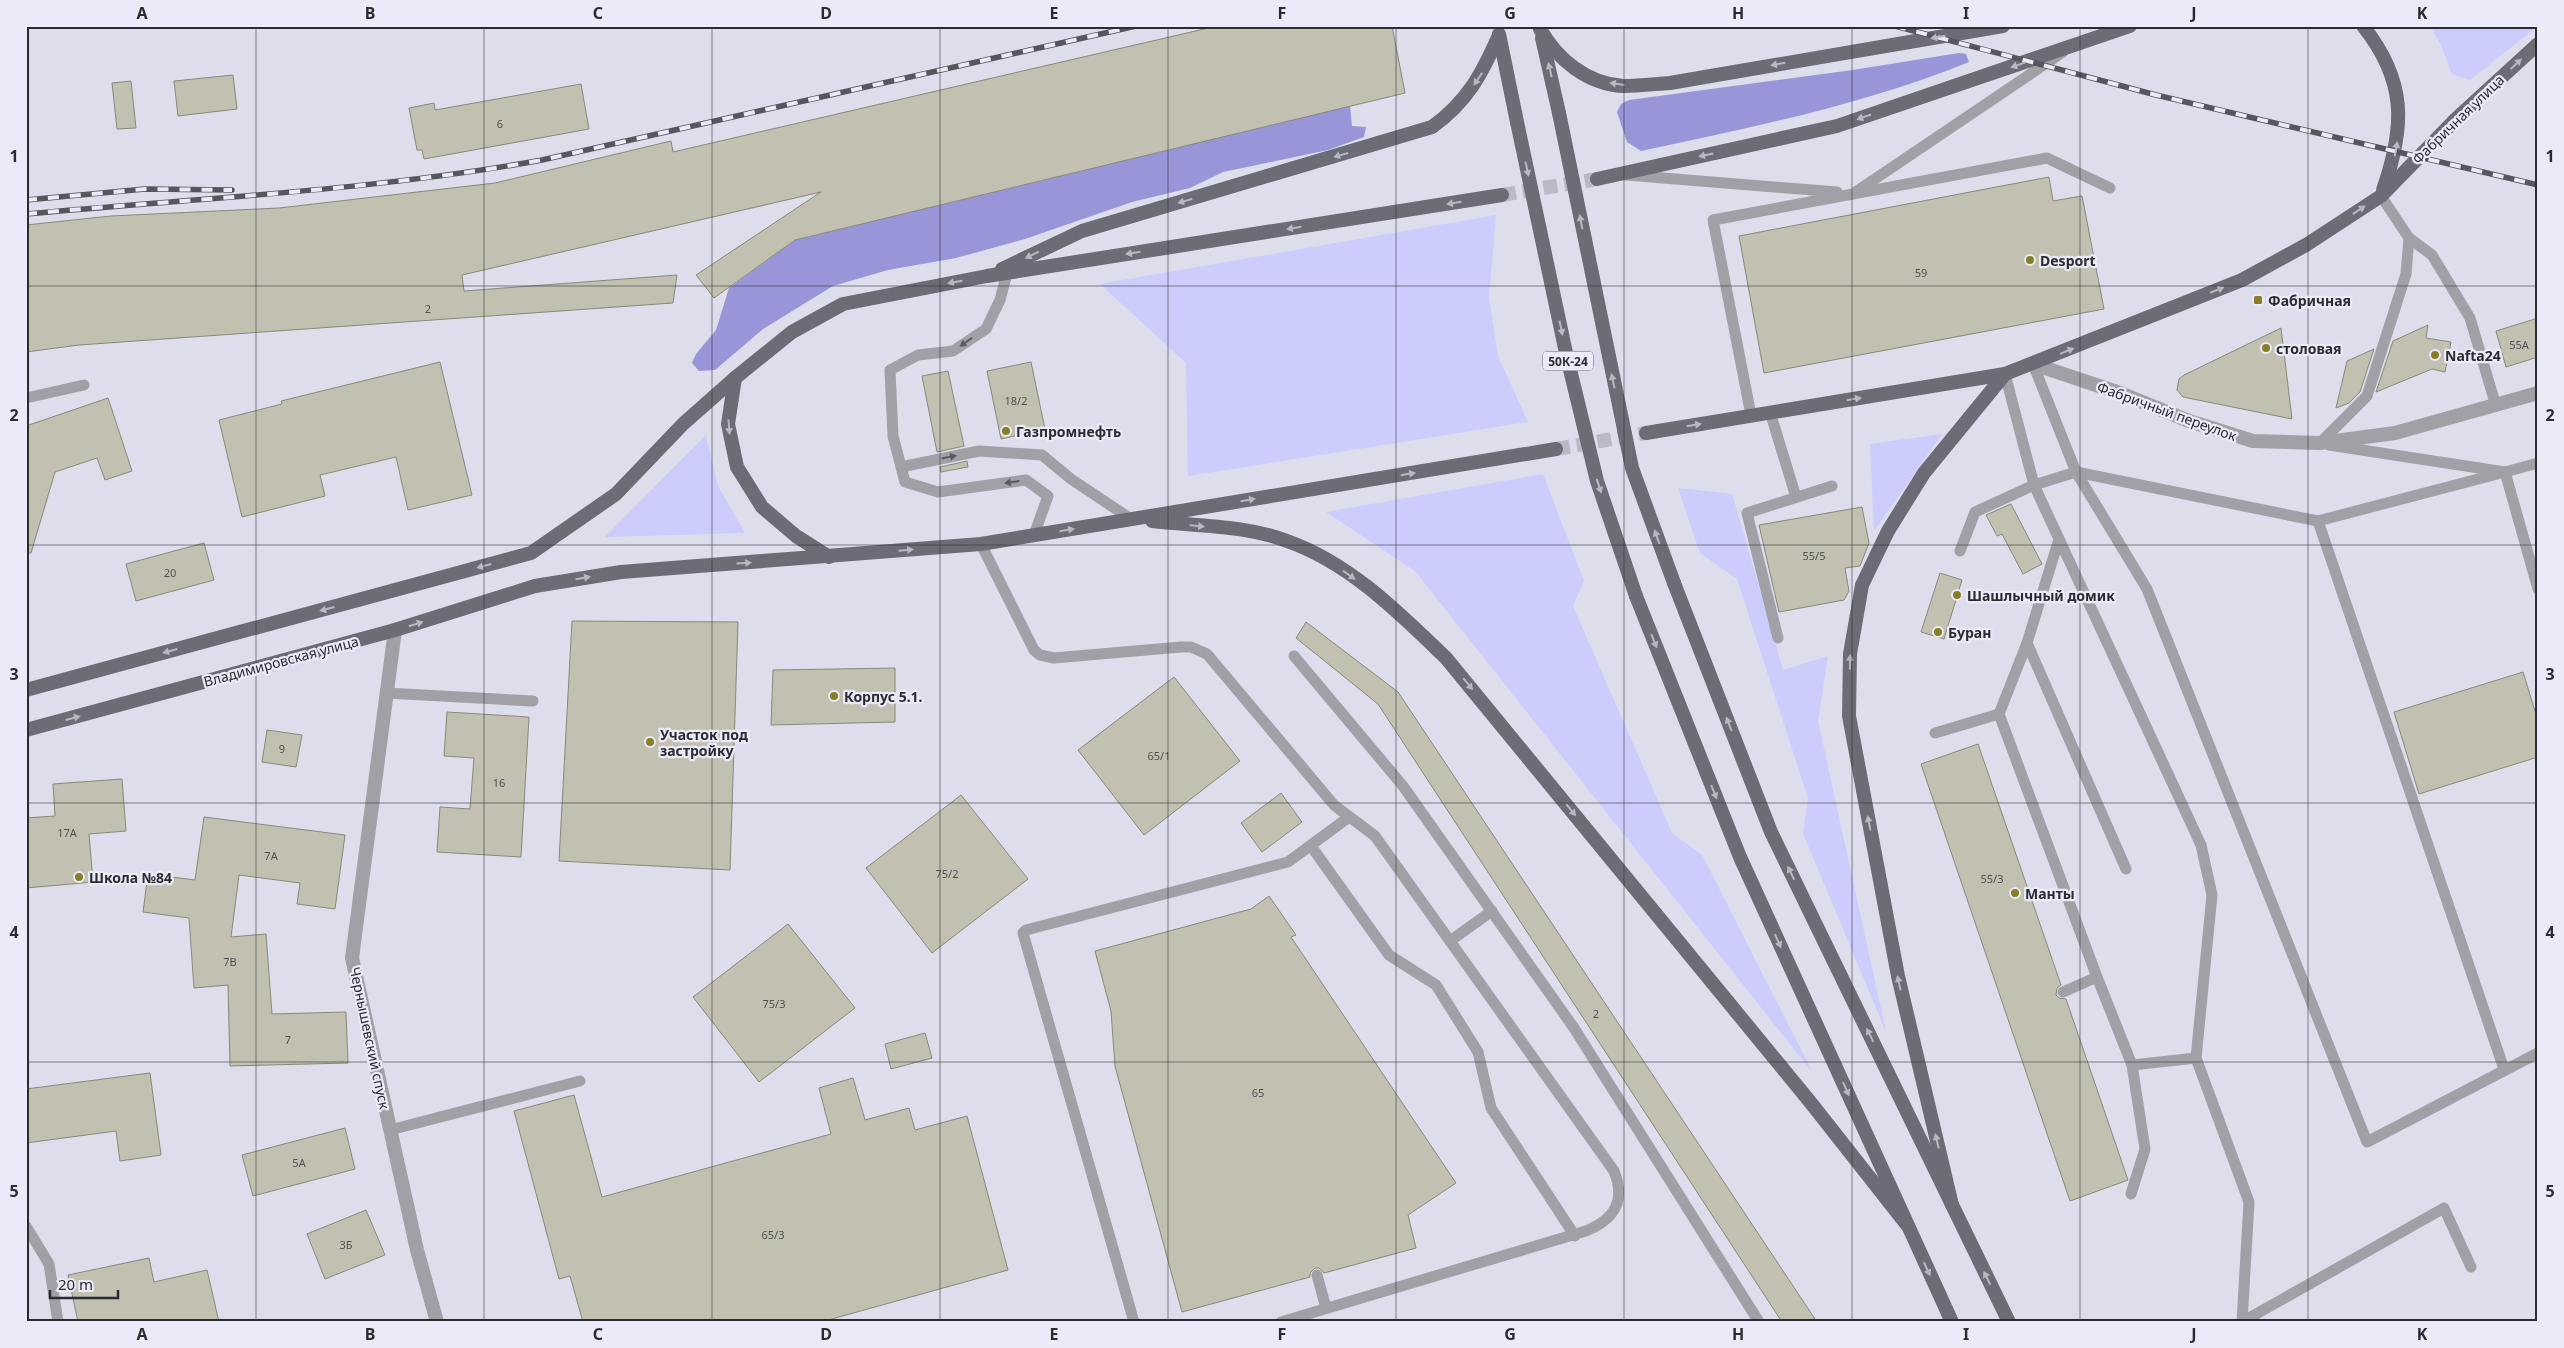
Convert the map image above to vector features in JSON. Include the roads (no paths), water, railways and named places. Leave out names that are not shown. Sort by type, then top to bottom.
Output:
[{"type":"main road","points":[[1540,27],[1558,54],[1570,65],[1584,74],[1604,82],[1623,86],[1670,83],[2003,26]]},
{"type":"main road","points":[[1597,179],[1837,126],[2130,26]]},
{"type":"main road","points":[[2363,26],[2381,49],[2395,88],[2400,125],[2394,156],[2381,196]]},
{"type":"main road","name":"50К-24","points":[[1540,27],[1632,468],[1674,583],[1771,832],[1952,1205]]},
{"type":"main road","points":[[987,276],[1082,231],[1432,127],[1462,103],[1484,69],[1498,31]]},
{"type":"main road","name":"50К-24","points":[[1498,31],[1566,353],[1596,481],[1636,596],[1740,856],[1907,1224]]},
{"type":"main road","name":"Фабричная улица","points":[[1646,433],[2005,374],[2242,280],[2306,245],[2381,196],[2456,119],[2535,50]]},
{"type":"main road","points":[[26,690],[531,553],[616,494],[683,424],[735,378],[792,332],[843,304],[987,276],[1502,195]]},
{"type":"main road","points":[[2005,374],[1924,473],[1888,531],[1862,585],[1850,654],[1849,716],[1898,976],[1952,1205],[2009,1322]]},
{"type":"main road","points":[[735,378],[728,424],[737,466],[762,508],[796,536],[829,557]]},
{"type":"main road","points":[[1131,519],[1556,449]]},
{"type":"main road","points":[[1131,519],[1246,530],[1287,540],[1322,556],[1389,603],[1446,658],[1805,1096],[1907,1224],[1952,1322]]},
{"type":"main road","name":"Владимировская улица","points":[[26,730],[396,630],[534,586],[621,572],[981,544],[1131,519]]},
{"type":"street","name":"Фабричный переулок","points":[[2033,364],[2120,393],[2189,421],[2253,441],[2320,443],[2396,433],[2538,393]]},
{"type":"street","name":"Чернышевский спуск","points":[[396,630],[386,693],[352,958],[417,1250],[437,1322]]},
{"type":"lane","points":[[1617,174],[1853,194],[2072,46]]},
{"type":"lane","points":[[1751,415],[1713,220],[2047,158],[2110,188]]},
{"type":"lane","points":[[2381,196],[2409,238],[2432,255],[2470,318],[2496,406]]},
{"type":"lane","points":[[2320,443],[2367,396],[2406,274],[2409,238]]},
{"type":"lane","points":[[1007,273],[1000,300],[986,329],[953,351],[918,355],[890,370],[893,436],[905,482],[938,492],[1026,480],[1048,496],[1034,535]]},
{"type":"lane","points":[[2033,364],[2076,472],[2147,589],[2366,1142],[2538,1053]]},
{"type":"lane","points":[[2005,374],[2034,485],[2201,845],[2212,895],[2196,1058],[2249,1202],[2242,1322]]},
{"type":"lane","points":[[26,398],[84,385]]},
{"type":"lane","points":[[1770,412],[1796,497]]},
{"type":"lane","points":[[2320,443],[2506,472]]},
{"type":"lane","points":[[901,467],[979,452],[1042,455],[1071,478],[1131,519]]},
{"type":"lane","points":[[1960,551],[1975,512],[2034,485],[2076,472],[2318,521],[2538,463]]},
{"type":"lane","points":[[2506,472],[2538,589]]},
{"type":"lane","points":[[1778,638],[1748,513],[1832,486]]},
{"type":"lane","points":[[2318,521],[2504,1069]]},
{"type":"lane","points":[[2059,539],[2027,643],[1998,714],[2132,1065],[2145,1149],[2132,1194]]},
{"type":"lane","points":[[981,544],[1034,650],[1040,655],[1054,658],[1181,646],[1200,650],[1207,654],[1334,805],[1375,836],[1614,1171],[1618,1181],[1618,1194],[1612,1217],[1602,1225],[1575,1236],[1280,1322]]},
{"type":"lane","points":[[2027,643],[2126,869]]},
{"type":"lane","points":[[1294,656],[1403,786],[1574,1028],[1759,1322]]},
{"type":"lane","points":[[386,693],[533,701]]},
{"type":"lane","points":[[1935,733],[1998,714]]},
{"type":"lane","points":[[1134,1322],[1023,933],[1026,930],[1288,862],[1349,817]]},
{"type":"lane","points":[[1311,846],[1388,955],[1436,985],[1477,1049],[1491,1108],[1575,1236]]},
{"type":"lane","points":[[1450,941],[1492,912]]},
{"type":"lane","points":[[2063,992],[2097,977]]},
{"type":"lane","points":[[2132,1065],[2196,1058]]},
{"type":"lane","points":[[390,1130],[580,1082]]},
{"type":"lane","points":[[2242,1322],[2444,1208],[2471,1267]]},
{"type":"lane","points":[[26,1226],[49,1264],[58,1322]]},
{"type":"lane","points":[[1317,1275],[1326,1308]]},
{"type":"tunnel","points":[[1502,195],[1597,179]]},
{"type":"tunnel","points":[[1556,449],[1646,433]]},
{"type":"railway","points":[[26,214],[285,193],[478,171],[542,160],[1136,26]]},
{"type":"railway","points":[[1895,26],[2156,95],[2538,185]]},
{"type":"railway","points":[[26,200],[145,189],[232,190]]},
{"type":"place","name":"Desport","points":[[2030,260]]},
{"type":"place","name":"Фабричная","points":[[2258,300]]},
{"type":"place","name":"столовая","points":[[2266,348]]},
{"type":"place","name":"Nafta24","points":[[2435,355]]},
{"type":"place","name":"Газпромнефть","points":[[1006,431]]},
{"type":"place","name":"Шашлычный домик","points":[[1957,595]]},
{"type":"place","name":"Буран","points":[[1938,632]]},
{"type":"place","name":"Корпус 5.1.","points":[[834,696]]},
{"type":"place","name":"Участок под застройку","points":[[650,742]]},
{"type":"place","name":"Школа №84","points":[[79,877]]},
{"type":"place","name":"Манты","points":[[2015,893]]}]
